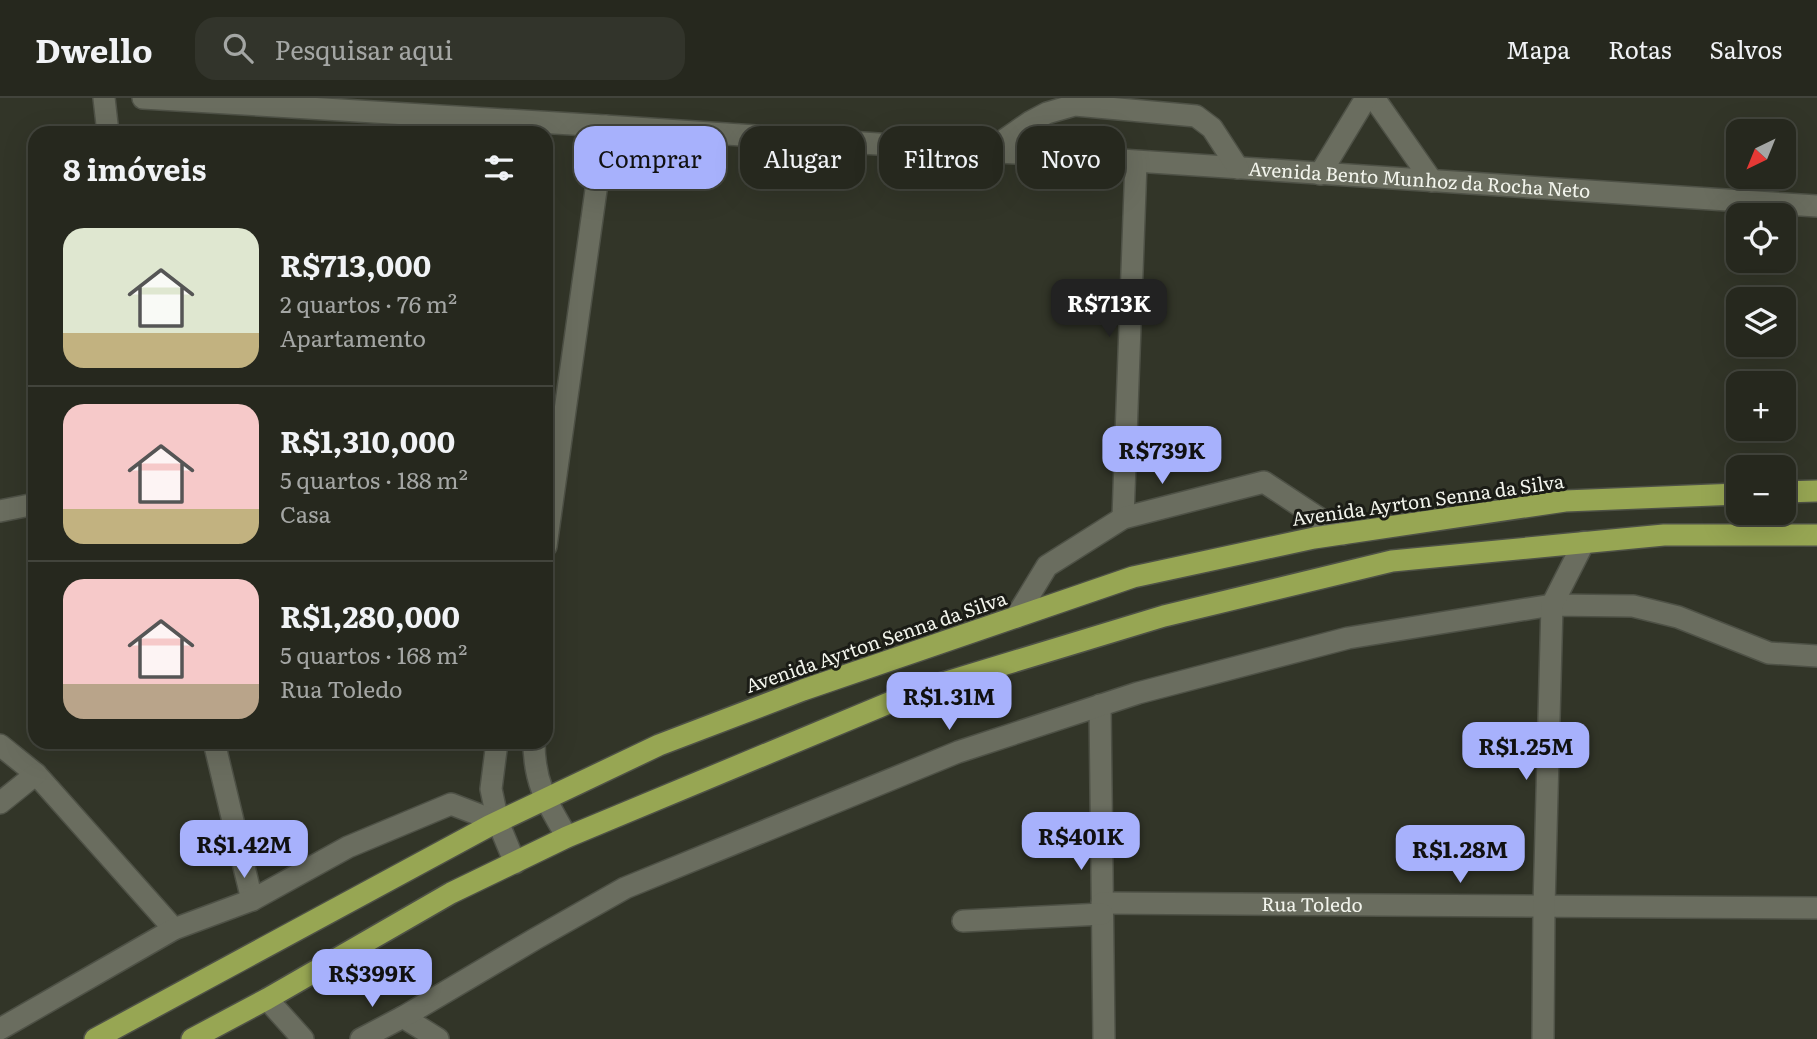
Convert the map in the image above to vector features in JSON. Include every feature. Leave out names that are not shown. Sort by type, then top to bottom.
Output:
[{"type":"highway","points":[[1796,492],[1817,491]]},
{"type":"highway","name":"Avenida Ayrton Senna da Silva","points":[[95,1039],[498,822],[659,746],[803,690],[1133,577],[1301,541],[1564,502],[1726,495]]},
{"type":"highway","points":[[192,1039],[451,893],[567,837],[920,691],[1164,616],[1392,561],[1664,535],[1817,535]]},
{"type":"street","points":[[104,98],[107,126]]},
{"type":"street","name":"Avenida Bento Munhoz da Rocha Neto","points":[[143,98],[483,108],[605,126]]},
{"type":"street","points":[[1320,174],[1366,98]]},
{"type":"street","points":[[1374,98],[1432,181]]},
{"type":"street","points":[[1003,141],[1047,113],[1075,104],[1196,116],[1212,128],[1238,168]]},
{"type":"street","name":"Avenida Bento Munhoz da Rocha Neto","points":[[726,134],[879,145]]},
{"type":"street","name":"Avenida Bento Munhoz da Rocha Neto","points":[[1003,153],[1817,206]]},
{"type":"street","points":[[1124,518],[1136,162]]},
{"type":"street","points":[[553,440],[595,189]]},
{"type":"street","points":[[1016,617],[1047,566],[1124,518],[1265,482],[1343,534]]},
{"type":"street","points":[[0,511],[28,505]]},
{"type":"street","points":[[1543,1039],[1552,604],[1584,542]]},
{"type":"street","points":[[361,1039],[625,888],[958,752],[1138,693],[1348,638],[1552,604],[1633,606],[1678,617],[1769,653],[1817,656]]},
{"type":"street","points":[[1100,705],[1104,1039]]},
{"type":"street","points":[[0,745],[36,774],[174,929]]},
{"type":"street","points":[[216,749],[251,900]]},
{"type":"street","points":[[496,749],[491,789],[498,822],[515,863]]},
{"type":"street","points":[[534,749],[534,764],[545,798],[567,837]]},
{"type":"street","points":[[0,803],[36,774]]},
{"type":"street","points":[[0,1029],[174,929],[251,900],[348,847],[451,804],[498,822]]},
{"type":"street","name":"Rua Toledo","points":[[962,920],[1102,908],[1817,908]]},
{"type":"street","points":[[267,999],[303,1039]]},
{"type":"street","points":[[403,1017],[438,1039]]}]
